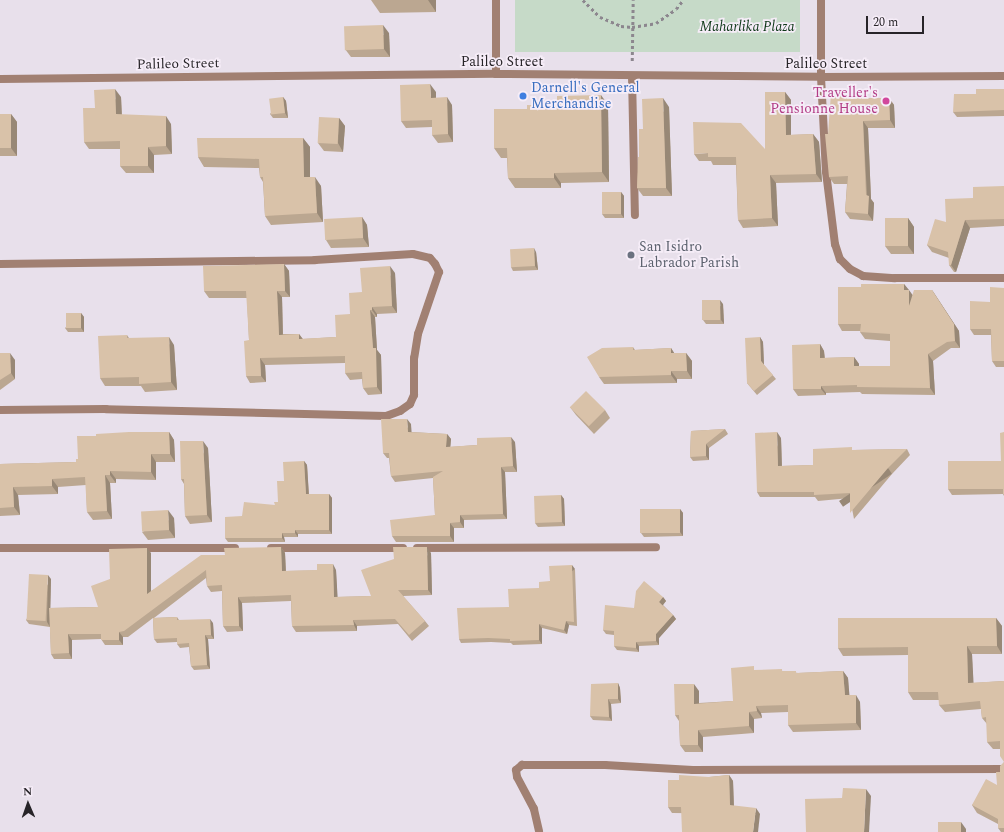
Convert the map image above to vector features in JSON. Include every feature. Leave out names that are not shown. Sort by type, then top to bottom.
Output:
[{"type":"street","points":[[496,0],[496,74]]},
{"type":"street","points":[[821,0],[821,77],[829,208],[834,244],[840,259],[850,269],[863,276],[895,278],[1004,278]]},
{"type":"street","name":"Palileo Street","points":[[0,79],[496,74],[821,77],[1004,76]]},
{"type":"street","points":[[632,76],[635,215]]},
{"type":"street","points":[[0,264],[315,260],[413,254],[430,258],[439,272],[418,334],[414,358],[414,395],[410,404],[400,411],[386,416],[114,409],[0,410]]},
{"type":"street","points":[[264,548],[656,547]]},
{"type":"street","points":[[0,548],[240,548]]},
{"type":"street","points":[[539,831],[534,809],[517,777],[516,770],[522,765],[605,765],[694,770],[1004,769]]},
{"type":"path","points":[[583,0],[600,17],[616,24],[632,27],[656,23],[666,17],[684,0]]},
{"type":"path","points":[[632,76],[633,0]]},
{"type":"green space","name":"Maharlika Plaza","points":[[515,0],[800,0],[800,52],[515,52]]},
{"type":"building","points":[[383,25],[384,49],[345,50],[344,26]]},
{"type":"building","points":[[430,84],[431,98],[447,97],[448,134],[432,135],[432,120],[401,121],[400,85]]},
{"type":"building","points":[[115,89],[116,114],[166,116],[166,146],[148,147],[148,166],[120,166],[120,141],[84,142],[83,108],[95,108],[94,90]]},
{"type":"building","points":[[976,89],[1004,89],[1004,110],[953,112],[954,94],[976,94]]},
{"type":"building","points":[[765,92],[785,92],[786,135],[813,134],[816,174],[770,175],[772,218],[738,220],[736,157],[708,157],[708,153],[694,154],[693,122],[741,123],[765,149]]},
{"type":"building","points":[[831,93],[857,95],[856,98],[889,98],[890,120],[863,121],[866,195],[869,196],[868,214],[845,212],[848,176],[829,177],[825,134],[828,134]]},
{"type":"building","points":[[601,95],[602,172],[554,173],[554,178],[508,178],[507,148],[494,148],[494,109],[527,109],[527,105],[557,106],[557,96]]},
{"type":"building","points":[[283,97],[285,113],[271,115],[269,99]]},
{"type":"building","points":[[663,98],[666,188],[637,188],[639,129],[643,129],[642,99]]},
{"type":"building","points":[[0,114],[11,114],[11,148],[0,148]]},
{"type":"building","points":[[319,117],[339,118],[338,144],[318,143]]},
{"type":"building","points":[[197,138],[303,138],[304,177],[315,177],[317,213],[265,216],[263,177],[260,177],[259,159],[198,157]]},
{"type":"building","points":[[1004,186],[1004,219],[965,220],[951,265],[949,265],[948,252],[927,245],[935,219],[946,222],[945,199],[973,198],[973,187]]},
{"type":"building","points":[[602,192],[621,192],[621,214],[602,214]]},
{"type":"building","points":[[362,217],[363,238],[325,240],[324,219]]},
{"type":"building","points":[[885,218],[908,218],[908,246],[885,246]]},
{"type":"building","points":[[534,248],[535,266],[511,267],[510,249]]},
{"type":"building","points":[[284,264],[285,291],[277,291],[279,335],[299,334],[299,339],[336,337],[335,315],[350,314],[349,293],[362,292],[360,268],[390,266],[392,306],[372,307],[372,310],[370,310],[373,348],[376,348],[377,387],[363,388],[362,372],[345,373],[345,356],[260,358],[261,376],[246,376],[244,341],[249,340],[246,291],[204,291],[203,266]]},
{"type":"building","points":[[861,284],[904,284],[904,290],[909,290],[909,306],[914,290],[932,290],[954,324],[955,341],[947,342],[928,354],[930,388],[857,387],[857,385],[821,386],[821,389],[793,389],[792,345],[820,344],[820,358],[854,357],[854,366],[890,366],[890,334],[860,332],[861,324],[838,324],[838,287],[861,287]]},
{"type":"building","points":[[990,287],[1004,288],[1004,361],[992,361],[991,329],[970,329],[970,301],[990,302]]},
{"type":"building","points":[[702,300],[720,300],[720,320],[702,320]]},
{"type":"building","points":[[66,313],[81,313],[81,328],[66,328]]},
{"type":"building","points":[[127,335],[127,338],[169,337],[171,382],[139,384],[139,377],[100,378],[98,336]]},
{"type":"building","points":[[760,337],[761,361],[773,375],[754,391],[747,383],[745,338]]},
{"type":"building","points":[[633,347],[633,350],[671,348],[671,353],[686,353],[687,371],[671,371],[671,375],[599,377],[587,357],[602,348]]},
{"type":"building","points":[[0,353],[10,353],[11,373],[0,380]]},
{"type":"building","points":[[586,391],[605,410],[589,426],[570,407]]},
{"type":"building","points":[[381,419],[407,419],[408,432],[447,434],[446,447],[477,445],[477,438],[511,437],[513,466],[501,467],[503,514],[460,515],[460,522],[450,523],[450,536],[392,536],[390,520],[435,515],[433,477],[443,471],[391,476],[389,453],[383,453]]},
{"type":"building","points":[[725,429],[706,444],[706,456],[690,457],[691,431]]},
{"type":"building","points":[[169,432],[170,454],[151,454],[151,472],[110,471],[110,475],[105,475],[107,511],[87,512],[85,477],[52,479],[52,486],[13,487],[14,507],[0,508],[0,464],[76,462],[76,459],[78,459],[77,436],[96,436],[96,434]]},
{"type":"building","points":[[777,432],[778,466],[813,465],[813,449],[852,447],[852,450],[907,449],[888,468],[850,513],[850,493],[814,495],[814,492],[757,492],[755,433]]},
{"type":"building","points":[[1004,432],[1004,494],[1003,489],[948,489],[948,461],[1001,461],[1000,433]]},
{"type":"building","points":[[180,441],[203,441],[207,515],[185,516],[184,479],[181,479]]},
{"type":"building","points":[[304,461],[306,494],[329,494],[329,530],[295,530],[295,533],[282,533],[282,538],[225,538],[225,517],[242,516],[244,502],[275,505],[274,502],[278,502],[277,481],[284,481],[283,462]]},
{"type":"building","points":[[561,495],[562,522],[535,523],[534,496]]},
{"type":"building","points":[[640,509],[680,509],[680,533],[640,533]]},
{"type":"building","points":[[168,510],[169,530],[142,531],[141,511]]},
{"type":"building","points":[[281,547],[282,571],[317,570],[317,564],[333,564],[334,597],[371,596],[361,570],[394,559],[393,547],[427,547],[428,590],[398,590],[425,621],[409,635],[395,619],[353,620],[354,625],[292,626],[291,595],[238,597],[239,626],[223,626],[222,585],[207,586],[206,570],[124,631],[119,632],[119,640],[101,640],[101,634],[68,634],[69,653],[51,654],[49,608],[98,607],[91,586],[110,579],[109,549],[147,548],[147,594],[201,555],[225,555],[224,548]]},
{"type":"building","points":[[572,565],[574,622],[566,621],[564,630],[539,624],[539,640],[510,641],[510,639],[488,638],[459,639],[457,608],[509,607],[508,589],[539,588],[539,582],[550,581],[549,566]]},
{"type":"building","points":[[29,574],[48,575],[46,621],[27,620]]},
{"type":"building","points":[[644,581],[663,597],[659,602],[673,615],[656,634],[656,641],[636,642],[636,648],[614,646],[614,631],[603,630],[605,605],[634,608],[636,591]]},
{"type":"building","points":[[177,617],[177,620],[210,619],[211,635],[205,635],[207,665],[191,666],[189,643],[177,644],[177,638],[154,639],[153,618]]},
{"type":"building","points":[[838,618],[996,618],[997,646],[967,646],[968,683],[1004,681],[1004,762],[1000,756],[1000,741],[987,742],[986,717],[982,718],[980,701],[939,705],[938,692],[908,692],[908,647],[838,648]]},
{"type":"building","points":[[754,666],[754,670],[782,669],[782,671],[796,671],[796,673],[843,671],[845,695],[856,695],[856,723],[788,725],[788,705],[756,706],[757,711],[749,712],[749,726],[698,730],[698,745],[680,745],[679,715],[675,715],[674,684],[694,684],[694,704],[733,701],[731,668]]},
{"type":"building","points":[[618,683],[618,699],[608,699],[609,717],[590,716],[591,684]]},
{"type":"building","points":[[1004,762],[1004,828],[998,828],[998,819],[972,805],[986,779],[997,785],[996,772],[1000,772],[1000,766]]},
{"type":"building","points":[[679,775],[709,777],[729,775],[730,805],[756,808],[753,832],[682,832],[681,807],[668,807],[668,780],[679,780]]},
{"type":"building","points":[[843,788],[866,789],[864,832],[806,832],[805,799],[842,798]]},
{"type":"building","points":[[938,822],[961,822],[961,832],[938,832]]},
{"type":"place","name":"Darnell's General Merchandise","points":[[523,96]]},
{"type":"place","name":"Traveller's Pensionne House","points":[[886,101]]},
{"type":"place","name":"San Isidro Labrador Parish","points":[[631,255]]}]
